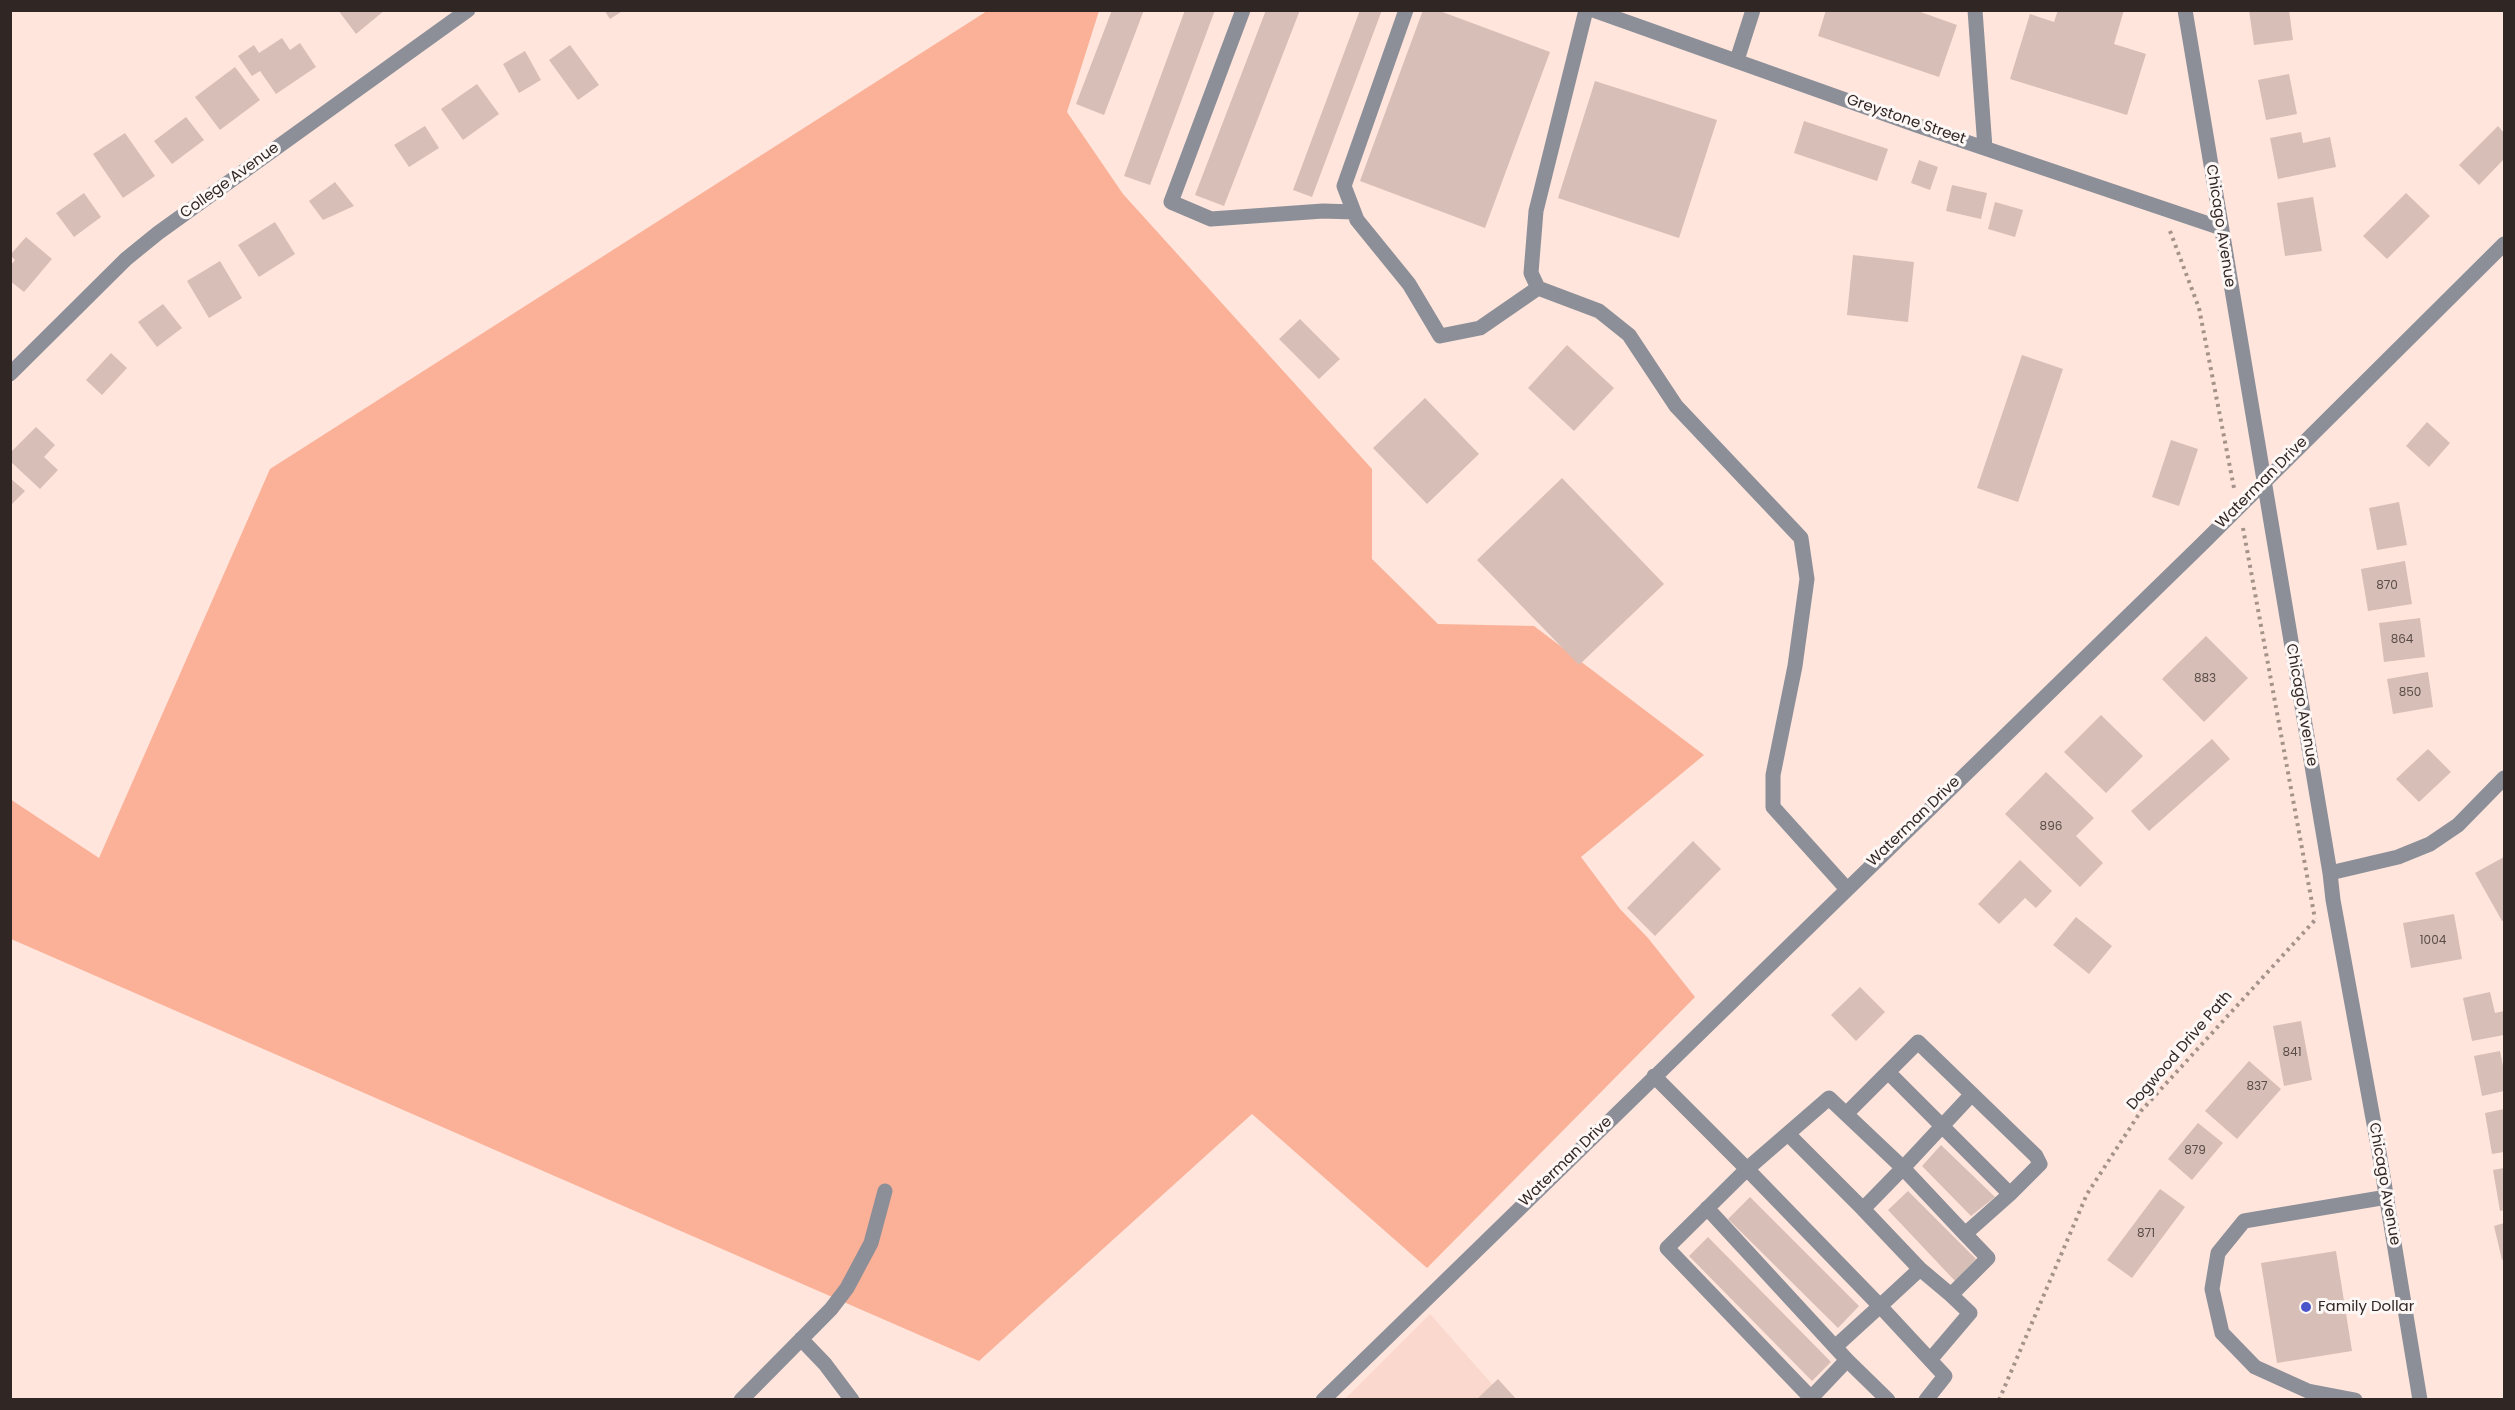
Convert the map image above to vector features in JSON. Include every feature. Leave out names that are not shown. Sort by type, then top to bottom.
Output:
[{"type":"street","name":"College Avenue","points":[[10,374],[126,259],[158,233],[468,10]]},
{"type":"street","points":[[1243,10],[1171,202],[1211,219],[1323,211],[1354,212]]},
{"type":"street","points":[[1406,10],[1344,186],[1357,220],[1408,284],[1440,336],[1480,328],[1538,288]]},
{"type":"street","points":[[1586,10],[1536,211],[1531,273],[1538,288],[1599,311],[1629,334],[1676,406],[1801,538],[1807,579],[1795,666],[1773,775],[1773,807],[1846,888]]},
{"type":"street","name":"Greystone Street","points":[[1593,10],[1985,148],[2221,228]]},
{"type":"street","points":[[1737,60],[1753,10]]},
{"type":"street","points":[[1976,10],[1985,148]]},
{"type":"street","name":"Chicago Avenue","points":[[2185,10],[2262,482],[2333,900],[2387,1197],[2420,1400]]},
{"type":"street","name":"Waterman Drive","points":[[1323,1400],[1846,888],[2203,543],[2262,482],[2505,244]]},
{"type":"street","points":[[2330,873],[2398,857],[2430,844],[2458,825],[2505,778]]},
{"type":"street","points":[[1846,1114],[1918,1042],[2036,1156],[2040,1164],[1965,1234]]},
{"type":"street","points":[[1888,1072],[2010,1194]]},
{"type":"street","points":[[1654,1076],[1880,1306],[1945,1376],[1926,1400]]},
{"type":"street","points":[[1863,1209],[1972,1094]]},
{"type":"street","points":[[1847,1360],[1812,1399],[1667,1248],[1747,1169],[1829,1098],[1903,1168],[1988,1258],[1950,1295]]},
{"type":"street","points":[[1789,1135],[1920,1269],[1970,1313],[1930,1360]]},
{"type":"street","points":[[741,1400],[839,1299],[857,1272],[871,1243],[885,1191]]},
{"type":"street","points":[[2355,1400],[2308,1391],[2255,1367],[2222,1333],[2212,1289],[2218,1253],[2244,1221],[2387,1197]]},
{"type":"street","points":[[1707,1208],[1847,1360],[1888,1400]]},
{"type":"street","points":[[1835,1347],[1920,1269]]},
{"type":"street","points":[[801,1339],[825,1364],[852,1400]]},
{"type":"path","points":[[2170,231],[2199,308],[2229,465]]},
{"type":"path","points":[[2255,588],[2315,919]]},
{"type":"path","name":"Dogwood Drive Path","points":[[1999,1400],[2087,1194],[2141,1111],[2333,900]]},
{"type":"shaded area","points":[[987,11],[1099,11],[1067,112],[1123,194],[1372,469],[1372,559],[1438,624],[1534,626],[1704,755],[1581,857],[1620,909],[1648,938],[1695,997],[1427,1268],[1252,1114],[979,1361],[11,939],[10,799],[99,858],[270,469]]},
{"type":"shaded area","points":[[1430,1314],[1505,1399],[1344,1400]]},
{"type":"building","points":[[338,10],[385,10],[356,34]]},
{"type":"building","points":[[604,10],[624,10],[610,19]]},
{"type":"building","points":[[1112,10],[1144,10],[1104,115],[1076,104]]},
{"type":"building","points":[[1185,10],[1215,10],[1150,185],[1124,176]]},
{"type":"building","points":[[1266,10],[1300,10],[1224,206],[1195,195]]},
{"type":"building","points":[[1360,10],[1382,10],[1312,197],[1293,190]]},
{"type":"building","points":[[1423,10],[1437,10],[1550,52],[1485,228],[1360,181]]},
{"type":"building","points":[[1826,10],[1915,10],[1957,25],[1939,77],[1818,36]]},
{"type":"building","points":[[2058,10],[2124,10],[2114,44],[2146,54],[2127,115],[2010,79],[2030,14],[2054,22]]},
{"type":"building","points":[[2249,10],[2289,10],[2293,40],[2254,45]]},
{"type":"building","points":[[282,38],[290,50],[300,43],[316,67],[276,94],[260,71],[252,76],[238,56],[254,45],[259,53]]},
{"type":"building","points":[[570,45],[599,85],[578,100],[549,60]]},
{"type":"building","points":[[525,51],[541,80],[519,93],[503,64]]},
{"type":"building","points":[[235,67],[260,100],[220,130],[195,97]]},
{"type":"building","points":[[2289,74],[2297,114],[2266,120],[2258,80]]},
{"type":"building","points":[[1595,81],[1717,120],[1679,238],[1558,198]]},
{"type":"building","points":[[477,84],[499,114],[463,140],[441,109]]},
{"type":"building","points":[[186,117],[204,140],[172,164],[154,141]]},
{"type":"building","points":[[1804,121],[1888,149],[1877,181],[1794,153]]},
{"type":"building","points":[[425,126],[439,148],[409,167],[394,145]]},
{"type":"building","points":[[2498,126],[2504,133],[2504,159],[2479,185],[2459,165]]},
{"type":"building","points":[[2301,132],[2303,143],[2330,137],[2336,167],[2278,179],[2270,138]]},
{"type":"building","points":[[125,133],[155,176],[123,198],[93,154]]},
{"type":"building","points":[[1919,160],[1938,167],[1930,190],[1911,183]]},
{"type":"building","points":[[335,182],[354,206],[323,220],[309,201]]},
{"type":"building","points":[[1952,185],[1987,193],[1981,219],[1946,211]]},
{"type":"building","points":[[84,193],[101,217],[74,237],[56,213]]},
{"type":"building","points":[[2406,193],[2430,216],[2387,259],[2363,236]]},
{"type":"building","points":[[2313,197],[2322,251],[2285,256],[2277,203]]},
{"type":"building","points":[[1995,202],[2023,210],[2015,237],[1988,229]]},
{"type":"building","points":[[275,222],[295,254],[259,277],[238,245]]},
{"type":"building","points":[[26,237],[52,259],[24,292],[10,281],[10,266],[15,260],[10,255]]},
{"type":"building","points":[[1853,255],[1914,262],[1908,322],[1847,315]]},
{"type":"building","points":[[220,261],[242,298],[209,318],[187,281]]},
{"type":"building","points":[[163,304],[182,328],[157,347],[138,322]]},
{"type":"building","points":[[1300,319],[1340,359],[1319,379],[1279,339]]},
{"type":"building","points":[[1567,345],[1614,388],[1574,431],[1528,388]]},
{"type":"building","points":[[111,353],[127,368],[102,395],[86,380]]},
{"type":"building","points":[[2022,355],[2063,369],[2018,502],[1977,488]]},
{"type":"building","points":[[1425,398],[1479,454],[1427,504],[1373,448]]},
{"type":"building","points":[[2427,422],[2450,443],[2429,467],[2406,446]]},
{"type":"building","points":[[36,427],[55,445],[44,457],[58,470],[40,489],[10,461],[10,453]]},
{"type":"building","points":[[2171,440],[2198,449],[2179,506],[2152,497]]},
{"type":"building","points":[[10,478],[25,491],[10,506]]},
{"type":"building","points":[[1562,478],[1664,584],[1579,665],[1477,560]]},
{"type":"building","points":[[2399,502],[2407,545],[2377,550],[2369,508]]},
{"type":"building","points":[[2405,561],[2412,604],[2368,611],[2361,569]]},
{"type":"building","points":[[2420,618],[2425,657],[2384,662],[2379,623]]},
{"type":"building","points":[[2206,636],[2248,678],[2204,722],[2162,679]]},
{"type":"building","points":[[2428,672],[2433,707],[2393,714],[2387,679]]},
{"type":"building","points":[[2101,715],[2143,756],[2106,793],[2064,752]]},
{"type":"building","points":[[2212,739],[2230,759],[2149,831],[2131,811]]},
{"type":"building","points":[[2428,749],[2451,772],[2419,802],[2396,779]]},
{"type":"building","points":[[2046,772],[2094,818],[2076,836],[2103,863],[2080,887],[2005,814]]},
{"type":"building","points":[[1693,841],[1721,869],[1655,936],[1627,908]]},
{"type":"building","points":[[2504,857],[2504,920],[2502,921],[2475,873]]},
{"type":"building","points":[[2020,860],[2052,891],[2036,908],[2025,898],[1999,924],[1978,904]]},
{"type":"building","points":[[2454,914],[2462,959],[2411,968],[2403,923]]},
{"type":"building","points":[[2076,917],[2112,946],[2089,974],[2053,945]]},
{"type":"building","points":[[1860,987],[1885,1012],[1856,1041],[1831,1015]]},
{"type":"building","points":[[2490,992],[2495,1013],[2504,1011],[2504,1035],[2472,1041],[2463,998]]},
{"type":"building","points":[[2301,1021],[2312,1080],[2284,1086],[2273,1026]]},
{"type":"building","points":[[2500,1051],[2504,1071],[2504,1091],[2482,1096],[2474,1056]]},
{"type":"building","points":[[2249,1061],[2281,1089],[2237,1139],[2205,1111]]},
{"type":"building","points":[[2504,1109],[2504,1152],[2492,1154],[2485,1113]]},
{"type":"building","points":[[2198,1123],[2223,1143],[2192,1180],[2168,1159]]},
{"type":"building","points":[[1941,1145],[1995,1197],[1971,1216],[1922,1166]]},
{"type":"building","points":[[2504,1168],[2504,1210],[2500,1211],[2493,1170]]},
{"type":"building","points":[[2160,1189],[2185,1207],[2132,1278],[2107,1260]]},
{"type":"building","points":[[1908,1191],[1976,1259],[1955,1281],[1888,1210]]},
{"type":"building","points":[[1750,1197],[1859,1306],[1838,1328],[1728,1219]]},
{"type":"building","points":[[2504,1223],[2504,1259],[2502,1260],[2494,1226]]},
{"type":"building","points":[[1708,1237],[1831,1362],[1812,1381],[1689,1256]]},
{"type":"building","name":"Family Dollar","points":[[2336,1251],[2352,1351],[2277,1363],[2261,1263]]},
{"type":"building","points":[[1498,1379],[1517,1400],[1476,1400]]},
{"type":"place","name":"Family Dollar","points":[[2306,1307]]}]
